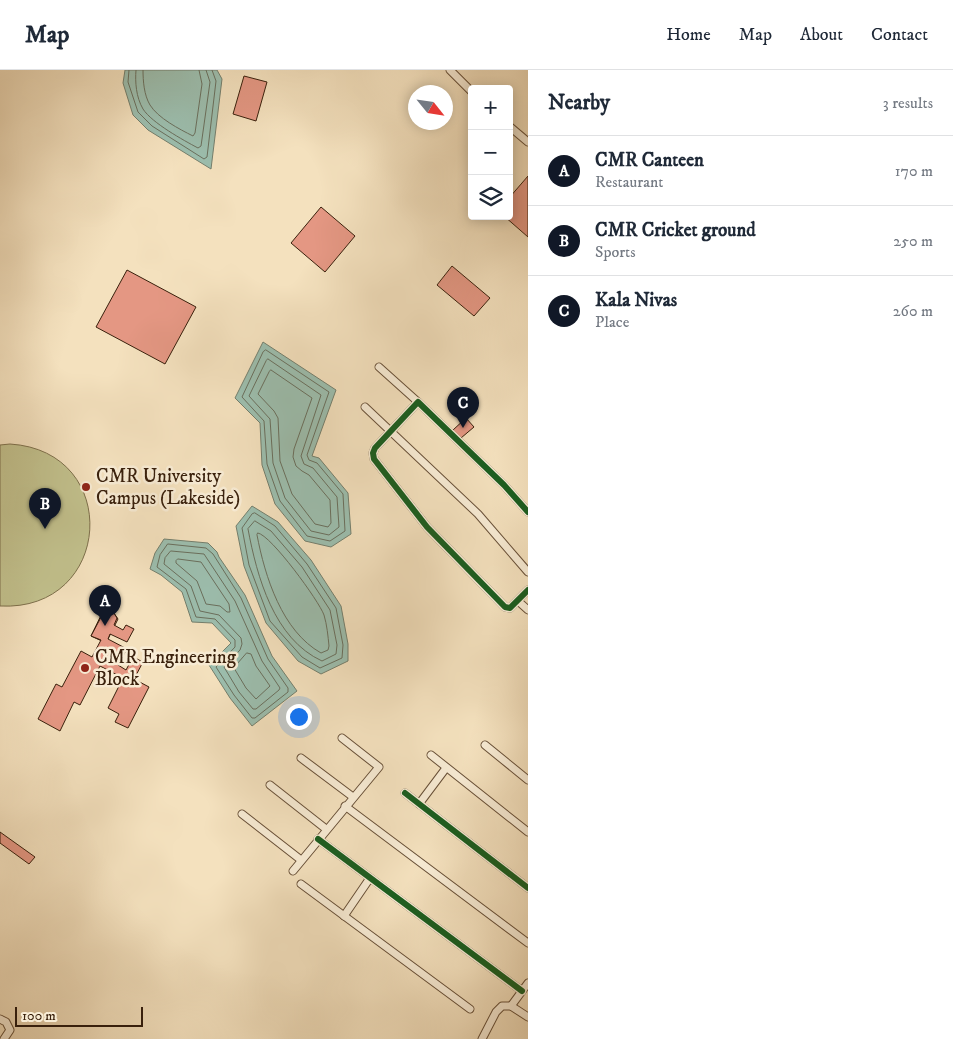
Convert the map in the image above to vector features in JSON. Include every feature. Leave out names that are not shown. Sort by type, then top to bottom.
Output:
[{"type":"street","points":[[450,70],[468,88]]},
{"type":"street","points":[[513,129],[528,142]]},
{"type":"street","points":[[379,366],[504,485],[528,512]]},
{"type":"street","points":[[418,402],[375,448],[373,452],[374,459],[427,527],[505,607],[510,608],[528,590]]},
{"type":"street","points":[[365,407],[478,514],[528,572]]},
{"type":"street","points":[[518,601],[528,610]]},
{"type":"street","points":[[293,871],[353,796],[379,767],[342,738]]},
{"type":"street","points":[[485,745],[528,780]]},
{"type":"street","points":[[431,755],[528,832]]},
{"type":"street","points":[[301,758],[353,796]]},
{"type":"street","points":[[419,804],[446,768]]},
{"type":"street","points":[[270,785],[326,829]]},
{"type":"street","points":[[405,793],[528,888]]},
{"type":"street","points":[[345,806],[528,943]]},
{"type":"street","points":[[242,814],[301,860]]},
{"type":"street","points":[[318,839],[522,991]]},
{"type":"street","points":[[344,916],[370,878]]},
{"type":"street","points":[[300,884],[470,1009]]},
{"type":"street","points":[[511,1006],[528,983]]},
{"type":"street","points":[[482,1039],[496,1012],[502,1006],[511,1006],[528,1017]]},
{"type":"street","points":[[0,1019],[6,1022],[10,1030],[4,1039]]},
{"type":"shaded area","points":[[10,444],[47,453],[72,473],[86,500],[90,530],[83,559],[65,584],[38,601],[0,606],[0,445]]},
{"type":"water","points":[[125,70],[217,70],[222,79],[211,169],[148,130],[133,115],[123,83]]},
{"type":"water","points":[[263,342],[336,390],[312,456],[319,458],[348,493],[351,534],[331,547],[305,541],[275,504],[262,465],[260,423],[235,398]]},
{"type":"water","points":[[252,506],[278,522],[311,560],[341,606],[348,644],[348,661],[321,674],[298,661],[266,623],[244,566],[236,526]]},
{"type":"water","points":[[164,539],[208,543],[217,552],[245,595],[272,656],[297,691],[252,726],[230,698],[209,665],[231,643],[212,623],[192,622],[182,592],[161,575],[150,569],[155,553]]},
{"type":"building","points":[[244,76],[267,82],[256,121],[233,114]]},
{"type":"building","points":[[528,176],[528,237],[509,220],[513,220],[513,193]]},
{"type":"building","points":[[321,207],[355,236],[325,272],[291,243]]},
{"type":"building","points":[[452,266],[490,298],[474,316],[437,285]]},
{"type":"building","points":[[127,270],[196,307],[165,364],[96,327]]},
{"type":"building","points":[[466,418],[474,427],[461,438],[453,430]]},
{"type":"building","points":[[107,603],[118,619],[106,643],[91,636]]},
{"type":"building","name":"CMR Engineering Block","points":[[108,604],[117,618],[114,625],[123,630],[126,625],[134,629],[127,642],[110,634],[108,639],[127,649],[118,665],[126,670],[133,657],[143,662],[134,679],[149,687],[128,728],[115,722],[119,714],[108,708],[123,678],[100,666],[80,705],[74,702],[60,731],[38,719],[56,684],[62,687],[81,651],[92,657],[101,640],[91,636]]},
{"type":"building","points":[[0,832],[35,857],[29,864],[0,843]]},
{"type":"cycle path","points":[[528,512],[504,485],[418,402],[375,448],[373,453],[374,459],[427,527],[505,607],[510,608],[528,590]]},
{"type":"cycle path","points":[[405,793],[528,888]]},
{"type":"cycle path","points":[[318,839],[522,991]]},
{"type":"place","name":"Kala Nivas","points":[[463,428]]},
{"type":"place","name":"CMR University Campus (Lakeside)","points":[[86,487]]},
{"type":"place","name":"CMR Cricket ground","points":[[45,529]]},
{"type":"place","name":"CMR Canteen","points":[[105,626]]},
{"type":"place","name":"CMR Engineering Block","points":[[85,668]]}]
